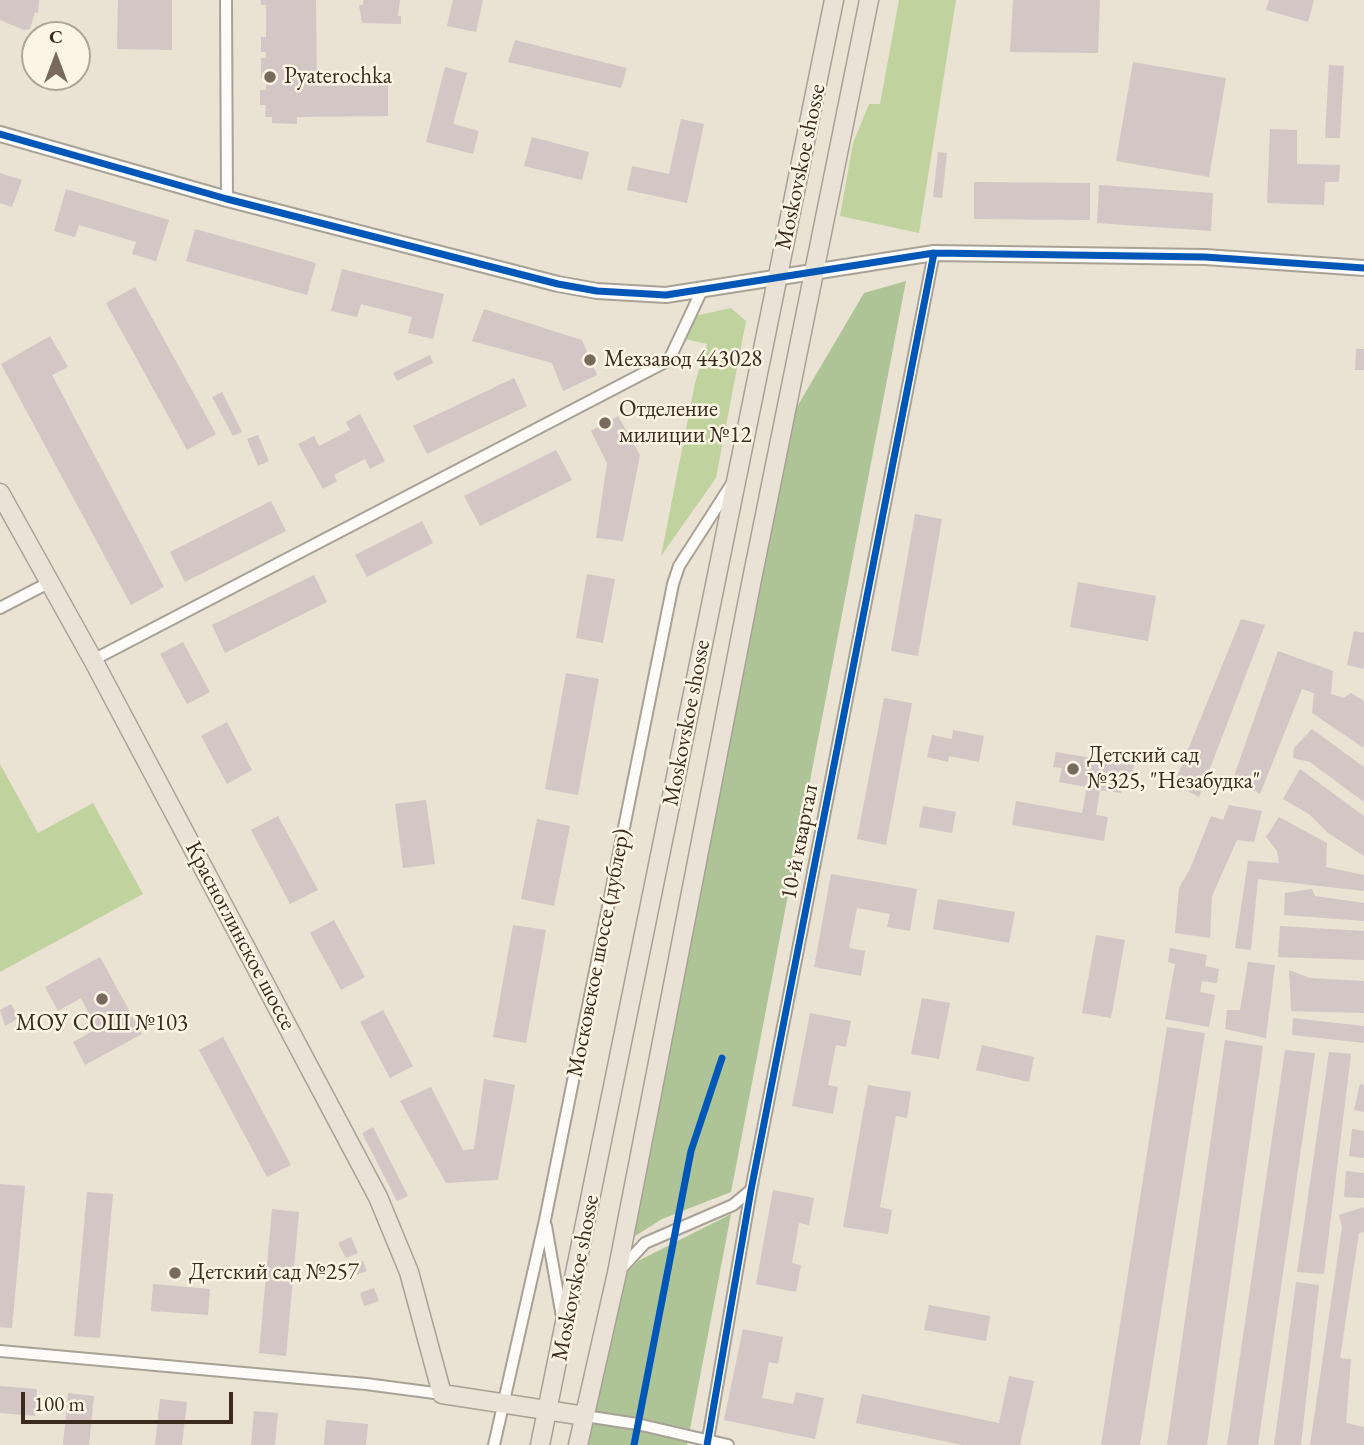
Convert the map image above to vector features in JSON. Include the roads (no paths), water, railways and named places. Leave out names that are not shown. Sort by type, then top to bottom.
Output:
[{"type":"main road","name":"Moskovskoe shosse","points":[[540,1445],[834,0]]},
{"type":"main road","name":"Moskovskoe shosse","points":[[578,1445],[617,1273],[869,0]]},
{"type":"main road","name":"Красноглинское шоссе","points":[[0,493],[93,660],[387,1215],[409,1272],[442,1394]]},
{"type":"main road","points":[[442,1394],[585,1416]]},
{"type":"street","points":[[226,0],[228,199]]},
{"type":"street","points":[[0,134],[228,199],[558,284],[597,291],[666,295],[934,253],[1205,257],[1364,268]]},
{"type":"street","name":"10-й квартал","points":[[707,1442],[751,1190],[934,253]]},
{"type":"street","points":[[93,660],[669,360],[702,290]]},
{"type":"street","name":"Московское шоссе (дублер)","points":[[494,1445],[501,1404],[545,1220],[673,584],[679,566],[737,476]]},
{"type":"street","points":[[0,608],[50,582]]},
{"type":"street","points":[[617,1273],[645,1243],[733,1205],[751,1190]]},
{"type":"street","points":[[545,1220],[564,1329]]},
{"type":"street","points":[[0,1351],[352,1383],[442,1394]]},
{"type":"street","points":[[585,1416],[728,1445]]},
{"type":"place","name":"Pyaterochka","points":[[270,77]]},
{"type":"place","name":"Мехзавод 443028","points":[[590,360]]},
{"type":"place","name":"Отделение милиции №12","points":[[605,423]]},
{"type":"place","name":"Детский сад №325, \"Незабудка\"","points":[[1073,769]]},
{"type":"place","name":"МОУ СОШ №103","points":[[102,999]]},
{"type":"place","name":"Детский сад №257","points":[[175,1273]]}]
